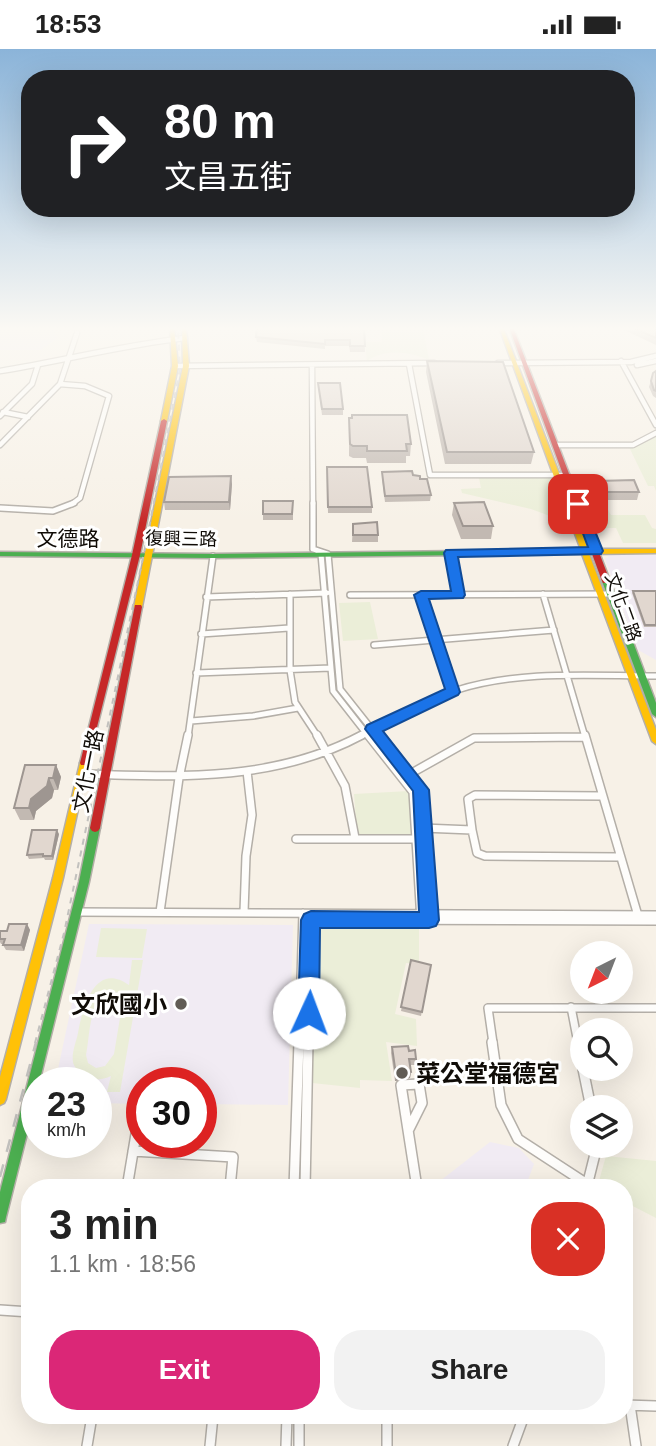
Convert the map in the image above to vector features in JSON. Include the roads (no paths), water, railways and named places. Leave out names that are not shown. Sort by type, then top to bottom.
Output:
[{"type":"street","points":[[1,413],[23,392]]},
{"type":"street","points":[[0,445],[52,392]]},
{"type":"street","points":[[0,508],[52,512],[68,507],[80,498],[109,396],[100,392]]},
{"type":"street","name":"文化一路","points":[[0,1098],[58,878],[136,555],[170,392]]},
{"type":"street","name":"文化一路","points":[[0,1217],[76,912],[181,392]]},
{"type":"street","points":[[314,392],[321,552],[340,689],[413,792],[415,838],[426,918]]},
{"type":"street","points":[[414,392],[429,475],[562,475]]},
{"type":"street","name":"文化二路","points":[[531,392],[637,676],[656,741]]},
{"type":"street","name":"文化二路","points":[[533,392],[556,445],[562,475]]},
{"type":"street","points":[[638,392],[656,425]]},
{"type":"street","points":[[1,413],[28,417]]},
{"type":"street","points":[[556,445],[633,445],[656,433]]},
{"type":"street","name":"復興三路","points":[[150,553],[213,556],[394,551],[450,553],[656,545]]},
{"type":"street","name":"復興三路","points":[[136,555],[590,549],[656,551]]},
{"type":"street","points":[[450,553],[458,595]]},
{"type":"street","name":"文德路","points":[[0,554],[136,555]]},
{"type":"street","points":[[160,912],[179,778],[191,721],[213,556]]},
{"type":"street","points":[[206,597],[328,592]]},
{"type":"street","points":[[328,592],[333,691],[356,714]]},
{"type":"street","points":[[290,594],[290,670],[298,708],[327,751],[345,786],[355,838]]},
{"type":"street","points":[[543,594],[639,918]]},
{"type":"street","points":[[350,595],[606,594]]},
{"type":"street","points":[[421,595],[453,692]]},
{"type":"street","points":[[201,634],[289,628]]},
{"type":"street","points":[[374,645],[554,631]]},
{"type":"street","points":[[196,673],[331,668]]},
{"type":"street","points":[[82,775],[179,778],[247,771],[304,760],[453,692],[513,679],[656,675]]},
{"type":"street","name":"文化二路","points":[[637,676],[656,715]]},
{"type":"street","points":[[191,721],[253,716],[298,708]]},
{"type":"street","points":[[369,731],[410,774],[421,790],[426,918]]},
{"type":"street","points":[[410,774],[474,738],[584,737]]},
{"type":"street","points":[[244,912],[246,856],[252,815],[247,771]]},
{"type":"street","points":[[602,796],[475,795],[468,799],[477,853],[485,856],[620,857]]},
{"type":"street","points":[[423,828],[472,830]]},
{"type":"street","points":[[296,839],[424,839]]},
{"type":"street","points":[[76,912],[244,912],[426,918],[639,918],[656,915]]},
{"type":"street","points":[[303,1179],[300,1163],[308,916]]},
{"type":"street","points":[[639,918],[656,921]]},
{"type":"street","points":[[571,1007],[573,1018]]},
{"type":"street","points":[[577,1179],[518,1139],[501,1105],[488,1009],[656,1008]]},
{"type":"street","points":[[409,1129],[422,1103],[419,1084],[401,1085],[416,1179]]},
{"type":"street","points":[[217,1156],[233,1157],[231,1179]]},
{"type":"street","points":[[128,1179],[132,1158]]},
{"type":"street","points":[[589,1179],[594,1158]]},
{"type":"street","points":[[296,1179],[300,1163]]},
{"type":"street","points":[[0,1310],[21,1311]]},
{"type":"street","points":[[633,1405],[656,1406]]},
{"type":"street","points":[[87,1446],[91,1424]]},
{"type":"street","points":[[211,1446],[212,1424]]},
{"type":"street","points":[[286,1446],[287,1424]]},
{"type":"street","points":[[299,1424],[299,1446]]},
{"type":"street","points":[[387,1424],[387,1446]]},
{"type":"street","points":[[513,1446],[521,1424]]},
{"type":"street","points":[[631,1424],[636,1446]]},
{"type":"railway","points":[[35,1043],[64,933],[175,392]]},
{"type":"railway","points":[[0,1177],[36,1042]]},
{"type":"place","name":"文欣國小","points":[[181,1004]]},
{"type":"place","name":"菜公堂福德宮","points":[[402,1073]]}]
